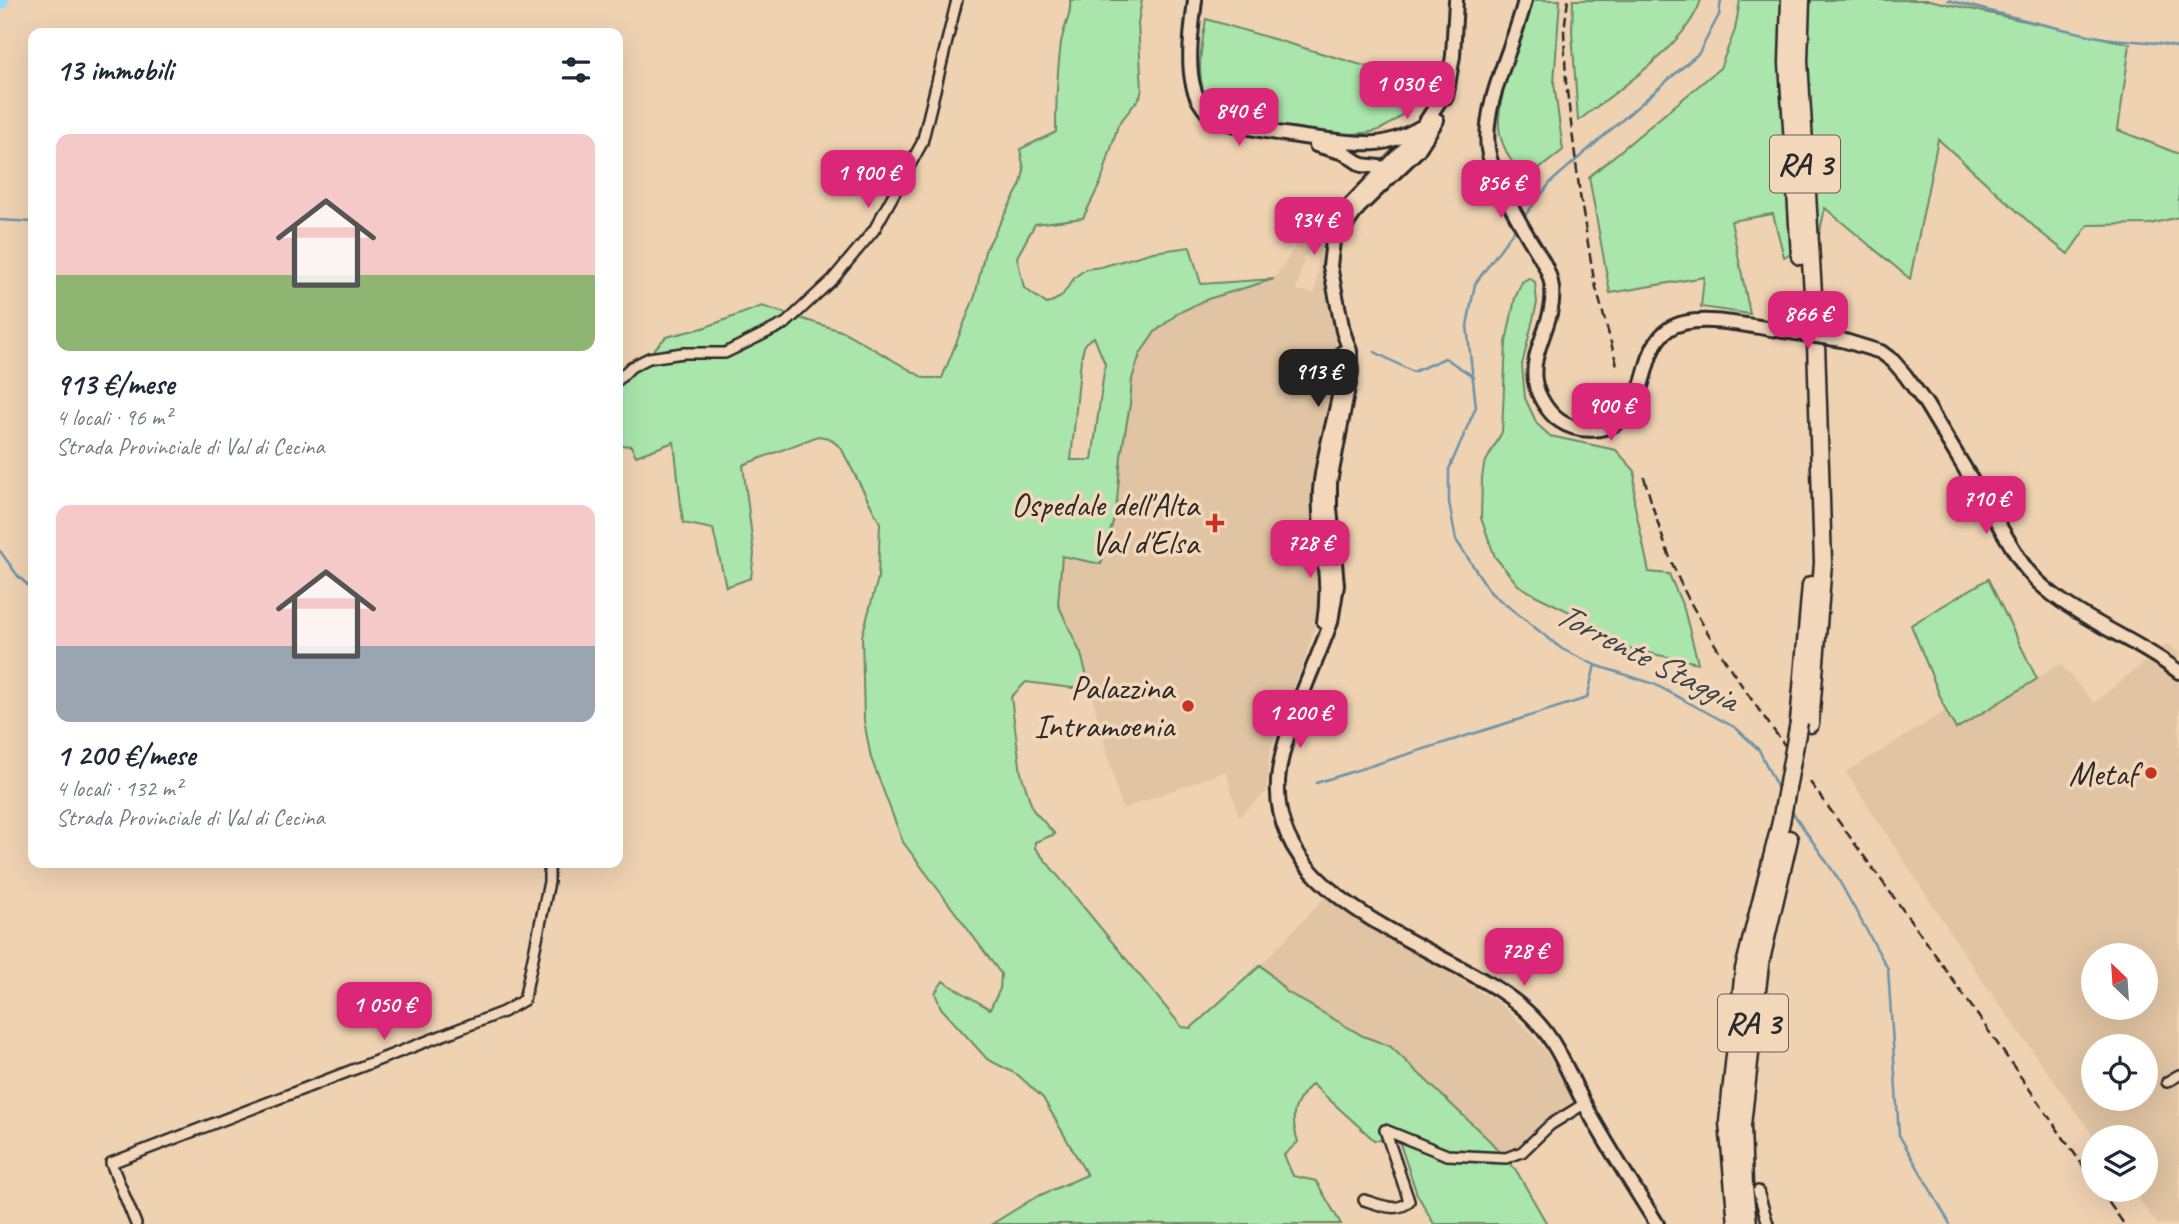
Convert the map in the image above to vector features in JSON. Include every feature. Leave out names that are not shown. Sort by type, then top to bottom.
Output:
[{"type":"highway","name":"RA 3","points":[[1790,0],[1788,63],[1791,134],[1811,334]]},
{"type":"highway","name":"RA 3","points":[[1748,1224],[1742,1125],[1760,964],[1805,723],[1823,563],[1799,61],[1801,0]]},
{"type":"highway","name":"RA 3","points":[[1737,1224],[1728,1122],[1744,969],[1786,823]]},
{"type":"main road","points":[[1195,0],[1192,34],[1193,83],[1198,100],[1213,117],[1233,129],[1332,149],[1344,153],[1358,164],[1385,168],[1393,168],[1426,140]]},
{"type":"main road","points":[[1334,282],[1339,246],[1349,220],[1413,156],[1426,140],[1438,117],[1448,88],[1457,15],[1456,0]]},
{"type":"main road","points":[[1457,15],[1463,0]]},
{"type":"main road","points":[[1515,0],[1518,23]]},
{"type":"main road","points":[[1525,0],[1495,95],[1488,133],[1488,150],[1504,190],[1542,259],[1551,282],[1551,307],[1535,362],[1535,382],[1549,410],[1559,421],[1573,428],[1590,430],[1605,428],[1619,421],[1636,403],[1658,338],[1682,323],[1703,320],[1778,330],[1842,340],[1881,352],[1906,375],[1926,404],[2034,579],[2062,601],[2133,641],[2179,672]]},
{"type":"main road","points":[[1448,88],[1411,143],[1348,207],[1335,230],[1330,261],[1343,331],[1350,351],[1351,377],[1335,449],[1329,492],[1337,592],[1331,621],[1286,741],[1279,771],[1278,796],[1283,824],[1298,855],[1330,891],[1387,929],[1505,993],[1539,1023],[1558,1052],[1584,1104],[1657,1224]]},
{"type":"main road","points":[[1213,117],[1243,126],[1364,144],[1392,140],[1424,125]]},
{"type":"main road","points":[[1358,164],[1364,189]]},
{"type":"main road","points":[[1314,662],[1325,619],[1328,593],[1320,495],[1325,453],[1341,383],[1343,331]]},
{"type":"street","points":[[623,375],[631,367],[649,358],[683,353],[725,353],[786,323],[833,279],[874,230],[922,143],[957,0]]},
{"type":"street","points":[[136,1224],[111,1163],[503,1013],[524,1000],[549,882],[549,868]]},
{"type":"street","points":[[2167,1082],[2179,1075]]},
{"type":"street","points":[[1364,1200],[1399,1208],[1405,1206],[1409,1200],[1385,1130],[1447,1155],[1506,1158],[1522,1152],[1550,1125],[1584,1104]]},
{"type":"street","points":[[1758,1191],[1769,1224]]},
{"type":"shaded area","name":"Ospedale dell'Alta Val d'Elsa","points":[[1322,221],[1326,249],[1324,274],[1338,354],[1319,613],[1304,661],[1274,738],[1269,757],[1267,791],[1239,817],[1226,771],[1122,809],[1081,654],[1058,604],[1062,556],[1101,563],[1116,511],[1132,379],[1140,354],[1155,332],[1191,306],[1274,279],[1301,239]],"holes":[[[1314,247],[1318,270],[1315,293],[1296,290],[1304,260],[1302,258]]]},
{"type":"shaded area","points":[[2167,644],[2179,653],[2179,1224],[2157,1224],[2141,1202],[2158,1202],[2158,1125],[2085,1125],[1977,973],[1846,772],[1946,711],[1956,728],[2060,664],[2094,703]]},
{"type":"shaded area","points":[[1327,895],[1369,926],[1499,1003],[1527,1029],[1549,1056],[1574,1100],[1514,1149],[1502,1155],[1390,1046],[1363,1036],[1287,992],[1261,965]]},
{"type":"green space","points":[[1070,0],[1142,0],[1138,23],[1142,89],[1140,97],[1118,125],[1101,182],[1083,218],[1035,224],[1017,257],[1024,288],[1047,304],[1061,297],[1075,277],[1086,269],[1153,252],[1190,247],[1201,284],[1274,279],[1208,299],[1178,313],[1155,332],[1140,354],[1132,379],[1116,511],[1101,564],[1062,556],[1058,604],[1081,654],[1089,684],[1072,688],[1026,682],[1011,697],[1021,773],[1033,810],[1055,834],[1035,842],[1035,848],[1182,1027],[1191,1028],[1261,965],[1287,992],[1363,1036],[1390,1046],[1490,1141],[1516,1170],[1547,1224],[1434,1224],[1417,1194],[1399,1141],[1374,1140],[1312,1084],[1300,1098],[1294,1111],[1298,1142],[1284,1155],[1293,1176],[1316,1181],[1341,1224],[992,1224],[1036,1197],[1087,1175],[1043,1098],[1018,1075],[987,1059],[941,1008],[935,993],[943,981],[990,1009],[1000,989],[1001,974],[903,842],[871,758],[864,721],[862,636],[878,578],[880,523],[841,448],[829,438],[818,436],[743,465],[754,554],[751,578],[726,587],[713,529],[683,523],[674,442],[636,456],[631,446],[623,445],[623,382],[666,337],[703,328],[762,306],[844,332],[924,378],[942,378],[975,296],[985,251],[1021,184],[1024,170],[1020,149],[1056,132],[1060,54]],"holes":[[[1094,337],[1105,364],[1092,460],[1071,460],[1081,359],[1085,343]]]},
{"type":"green space","points":[[1531,0],[1560,0],[1554,83],[1563,150],[1524,181],[1502,141],[1499,114],[1510,64]]},
{"type":"green space","points":[[1573,0],[1701,0],[1693,17],[1666,50],[1578,121],[1572,31]]},
{"type":"green space","points":[[1740,0],[1929,0],[2130,44],[2118,130],[2179,154],[2179,217],[2150,224],[2088,225],[2068,254],[1938,139],[1910,279],[1825,208],[1817,245],[1784,257],[1773,214],[1731,221],[1750,314],[1701,307],[1704,277],[1610,293],[1589,177],[1720,68],[1735,30]]},
{"type":"green space","points":[[1206,19],[1422,83],[1443,69],[1407,110],[1381,129],[1327,134],[1258,126],[1222,115],[1205,95],[1200,62]]},
{"type":"green space","points":[[1529,278],[1535,282],[1537,303],[1522,365],[1525,398],[1537,424],[1550,436],[1616,450],[1635,471],[1634,502],[1649,572],[1669,574],[1684,609],[1698,663],[1628,649],[1601,635],[1574,614],[1518,585],[1495,557],[1481,518],[1482,478],[1484,465],[1502,432],[1506,342],[1515,298],[1522,282]]},
{"type":"green space","points":[[1988,579],[2037,679],[1956,729],[1911,625]]},
{"type":"waterway","name":"Torrente Staggia","points":[[1523,218],[1551,182],[1699,53],[1719,15],[1721,0]]},
{"type":"waterway","points":[[1948,0],[2085,34],[2179,48]]},
{"type":"waterway","points":[[0,220],[28,222]]},
{"type":"waterway","name":"Torrente Staggia","points":[[1517,226],[1475,284],[1467,326],[1476,407],[1449,469],[1449,502],[1456,540],[1491,593],[1562,649],[1595,665],[1654,684],[1736,728],[1759,750],[1780,793]]},
{"type":"waterway","points":[[1375,352],[1413,372],[1445,358],[1474,377]]},
{"type":"waterway","points":[[0,551],[28,585]]},
{"type":"waterway","points":[[1316,783],[1587,698],[1595,665]]},
{"type":"waterway","name":"Torrente Staggia","points":[[1789,807],[1837,877],[1888,969],[1899,1135],[1950,1224]]},
{"type":"railway","points":[[1568,0],[1564,30],[1566,83],[1580,195],[1594,280],[1617,365]]},
{"type":"railway","points":[[1644,477],[1668,554],[1688,598],[1734,674],[1786,747]]},
{"type":"railway","points":[[1810,782],[2081,1163]]},
{"type":"railway","points":[[2108,1202],[2124,1224]]},
{"type":"place","name":"Ospedale dell'Alta Val d'Elsa","points":[[1215,523]]},
{"type":"place","name":"Palazzina Intramoenia","points":[[1188,706]]},
{"type":"place","name":"Metaf","points":[[2151,773]]}]
